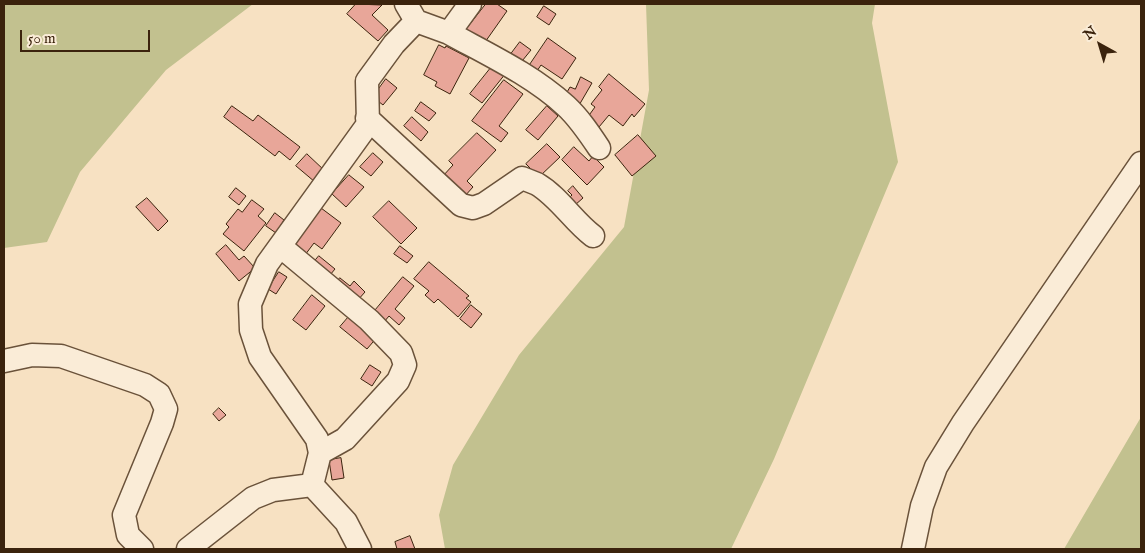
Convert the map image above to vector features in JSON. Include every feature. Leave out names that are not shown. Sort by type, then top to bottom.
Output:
[{"type":"street","points":[[449,33],[470,4]]},
{"type":"street","points":[[312,485],[320,453],[317,439],[260,357],[251,330],[250,304],[267,264],[368,124],[367,80],[394,44],[411,12],[514,68],[547,91],[567,106],[586,128],[599,148]]},
{"type":"street","points":[[368,118],[461,205],[473,208],[484,204],[522,178],[537,184],[552,196],[582,228],[593,236]]},
{"type":"street","points":[[913,549],[922,506],[940,460],[963,423],[1141,163]]},
{"type":"street","points":[[280,246],[369,320],[401,353],[406,365],[398,381],[345,439],[320,453]]},
{"type":"street","points":[[4,361],[32,355],[61,356],[145,385],[159,394],[166,409],[162,423],[124,514],[128,534],[142,549]]},
{"type":"street","points":[[188,549],[253,498],[273,490],[312,485]]},
{"type":"street","points":[[312,485],[346,522],[360,549]]},
{"type":"shaded area","points":[[4,4],[253,4],[166,70],[80,172],[47,242],[4,248]]},
{"type":"shaded area","points":[[646,4],[875,4],[872,23],[898,162],[774,459],[731,549],[445,549],[439,515],[453,465],[519,355],[624,227],[649,90]]},
{"type":"shaded area","points":[[1141,417],[1141,549],[1064,549]]},
{"type":"building","points":[[356,4],[382,5],[372,15],[388,30],[378,41],[347,14]]},
{"type":"building","points":[[486,4],[497,4],[507,11],[483,45],[465,31]]},
{"type":"building","points":[[544,6],[556,14],[549,25],[537,17]]},
{"type":"building","points":[[548,38],[576,58],[562,79],[541,65],[535,74],[527,69]]},
{"type":"building","points":[[520,42],[531,50],[518,66],[508,58]]},
{"type":"building","points":[[439,45],[445,48],[446,46],[469,58],[450,94],[435,86],[437,82],[424,75]]},
{"type":"building","points":[[494,64],[506,73],[482,103],[470,94]]},
{"type":"building","points":[[609,74],[645,104],[634,117],[632,114],[623,126],[609,115],[599,127],[587,118],[595,107],[591,104],[602,90],[599,87]]},
{"type":"building","points":[[581,77],[592,83],[578,107],[563,99],[570,87],[575,89]]},
{"type":"building","points":[[386,79],[397,88],[383,105],[373,97]]},
{"type":"building","points":[[504,80],[523,94],[499,126],[508,133],[501,142],[472,121]]},
{"type":"building","points":[[421,102],[436,113],[429,121],[415,111]]},
{"type":"building","points":[[232,106],[253,121],[258,115],[300,147],[290,160],[279,151],[275,156],[224,117]]},
{"type":"building","points":[[547,106],[558,116],[538,140],[526,130]]},
{"type":"building","points":[[412,117],[428,132],[421,141],[404,126]]},
{"type":"building","points":[[477,133],[496,150],[467,181],[473,187],[464,197],[442,177],[453,165],[449,161]]},
{"type":"building","points":[[638,135],[656,156],[632,176],[615,155]]},
{"type":"building","points":[[547,144],[560,157],[539,177],[526,164]]},
{"type":"building","points":[[574,147],[589,161],[593,156],[604,167],[587,185],[562,160]]},
{"type":"building","points":[[373,153],[383,162],[371,176],[360,167]]},
{"type":"building","points":[[307,154],[325,171],[315,182],[296,166]]},
{"type":"building","points":[[349,175],[364,187],[346,207],[332,194]]},
{"type":"building","points":[[573,186],[583,198],[575,205],[569,198],[572,195],[568,191]]},
{"type":"building","points":[[236,188],[246,196],[239,205],[229,197]]},
{"type":"building","points":[[147,198],[168,221],[158,231],[136,207]]},
{"type":"building","points":[[252,200],[264,209],[258,216],[266,223],[244,251],[223,234],[229,227],[226,224],[238,209],[242,212]]},
{"type":"building","points":[[389,201],[417,228],[401,244],[373,217]]},
{"type":"building","points":[[321,208],[341,223],[322,249],[314,243],[305,255],[293,245]]},
{"type":"building","points":[[275,213],[284,220],[276,233],[266,226]]},
{"type":"building","points":[[226,245],[239,260],[244,256],[255,268],[239,281],[216,254]]},
{"type":"building","points":[[400,246],[413,256],[407,263],[394,254]]},
{"type":"building","points":[[319,256],[335,269],[330,275],[314,262]]},
{"type":"building","points":[[429,262],[469,296],[466,298],[471,302],[458,317],[438,299],[434,303],[425,295],[429,291],[414,279]]},
{"type":"building","points":[[279,272],[287,277],[276,294],[268,289]]},
{"type":"building","points":[[403,277],[414,286],[395,309],[405,318],[399,325],[389,316],[384,322],[373,313]]},
{"type":"building","points":[[340,278],[350,286],[354,281],[365,292],[357,301],[336,283]]},
{"type":"building","points":[[312,295],[325,306],[306,330],[293,320]]},
{"type":"building","points":[[471,305],[482,314],[471,328],[460,319]]},
{"type":"building","points":[[352,313],[379,335],[367,349],[340,327]]},
{"type":"building","points":[[370,365],[381,372],[372,386],[361,379]]},
{"type":"building","points":[[219,408],[226,415],[219,421],[213,414]]},
{"type":"building","points":[[341,458],[344,478],[332,480],[329,460]]},
{"type":"building","points":[[410,536],[415,549],[397,549],[395,542]]}]
